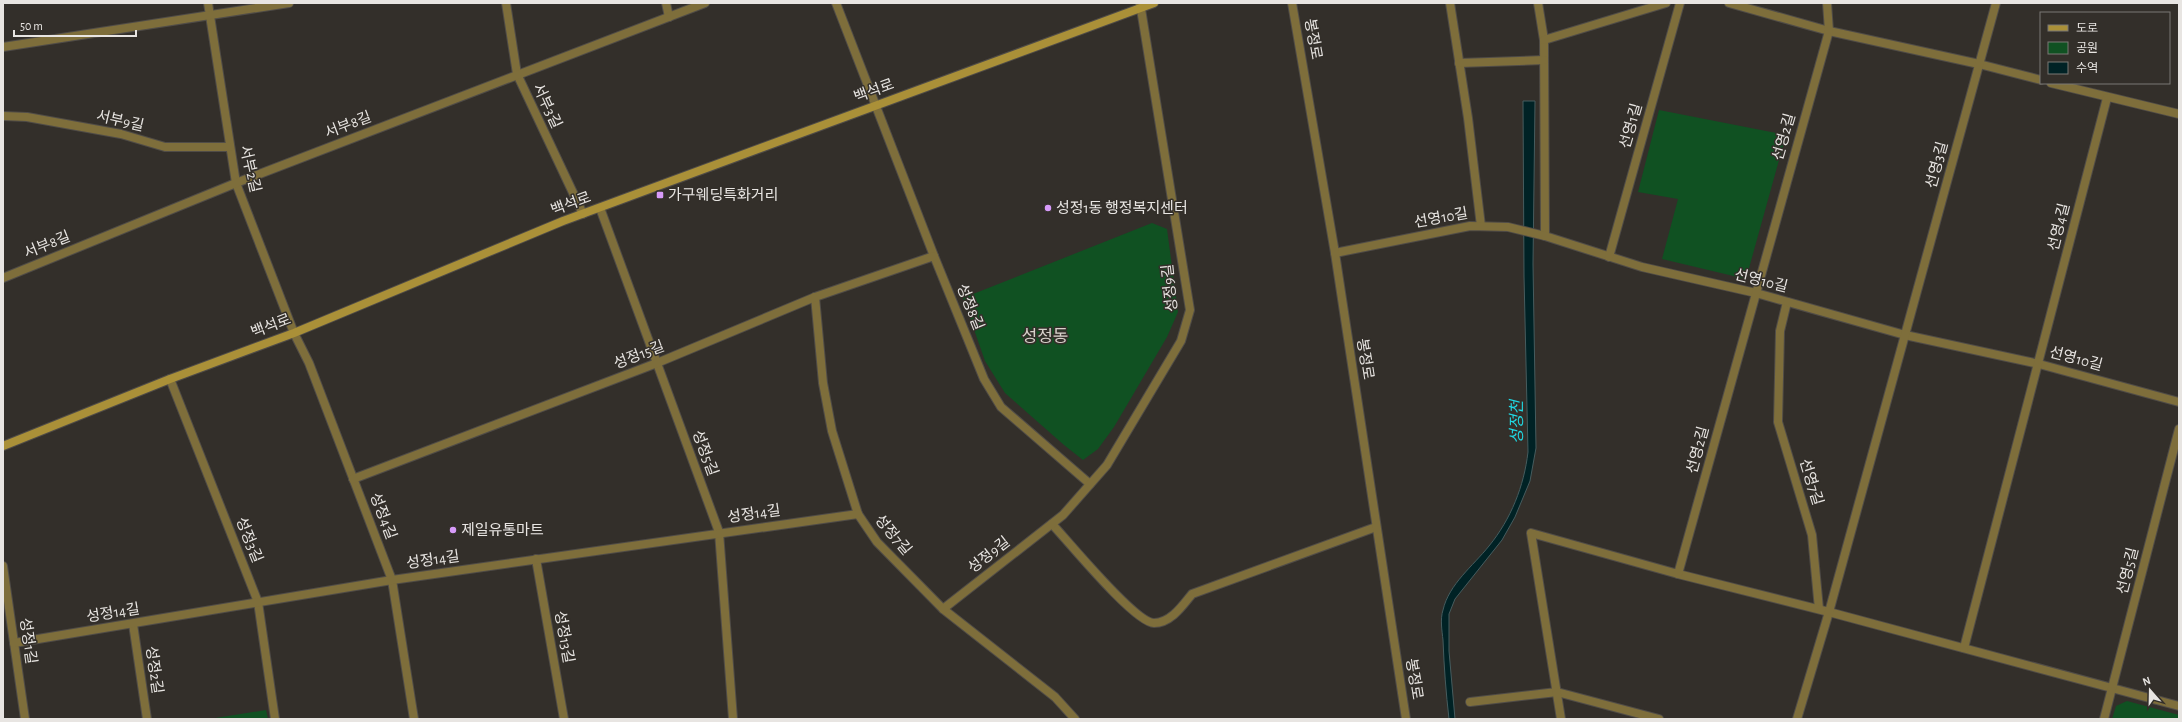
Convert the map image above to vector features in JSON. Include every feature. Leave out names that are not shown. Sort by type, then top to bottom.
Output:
[{"type":"main road","name":"백석로","points":[[3,446],[170,379],[294,333],[583,214],[1140,6],[1154,3]]},
{"type":"street","name":"서부2길","points":[[208,3],[236,183],[294,333]]},
{"type":"street","points":[[3,47],[289,3]]},
{"type":"street","name":"서부3길","points":[[506,3],[517,74],[583,214]]},
{"type":"street","points":[[666,3],[668,17]]},
{"type":"street","name":"서부8길","points":[[3,278],[236,183],[705,3]]},
{"type":"street","name":"성정8길","points":[[836,3],[934,256],[984,379],[1001,407],[1090,484]]},
{"type":"street","name":"봉정로","points":[[1292,3],[1335,253],[1406,719]]},
{"type":"street","points":[[1450,3],[1481,226]]},
{"type":"street","points":[[1538,3],[1544,40],[1545,236]]},
{"type":"street","points":[[1544,40],[1666,3]]},
{"type":"street","name":"선영1길","points":[[1609,257],[1680,3]]},
{"type":"street","points":[[1729,3],[1829,31],[1978,64],[2040,80]]},
{"type":"street","name":"선영2길","points":[[1678,574],[1829,31],[1827,3]]},
{"type":"street","name":"선영3길","points":[[1797,719],[1829,612],[1978,64],[1996,3]]},
{"type":"street","name":"성정9길","points":[[943,609],[1063,515],[1107,465],[1181,341],[1190,310],[1140,6]]},
{"type":"street","points":[[1459,63],[1544,60]]},
{"type":"street","points":[[2055,84],[2107,98],[2179,114]]},
{"type":"street","name":"선영4길","points":[[1964,648],[2107,98]]},
{"type":"street","name":"서부9길","points":[[3,116],[27,117],[121,134],[165,147],[230,146]]},
{"type":"street","name":"성정5길","points":[[600,208],[719,532],[733,719]]},
{"type":"street","name":"선영10길","points":[[1335,253],[1470,226],[1508,227],[1545,236],[1642,267],[1756,293],[1905,335],[2039,364],[2179,402]]},
{"type":"street","name":"성정15길","points":[[353,479],[657,364],[815,297],[934,256]]},
{"type":"street","name":"성정7길","points":[[815,297],[824,383],[832,431],[858,514],[877,542],[943,609],[1055,697],[1075,719]]},
{"type":"street","name":"선영7길","points":[[1787,302],[1780,331],[1778,364],[1778,422],[1812,535],[1819,610]]},
{"type":"street","name":"성정4길","points":[[294,333],[309,364],[392,580],[414,719]]},
{"type":"street","name":"성정3길","points":[[170,379],[258,602],[275,719]]},
{"type":"street","name":"선영5길","points":[[2104,719],[2179,429]]},
{"type":"street","name":"성정14길","points":[[14,643],[392,580],[719,532],[858,514]]},
{"type":"street","points":[[1052,524],[1126,605],[1146,622],[1155,624],[1172,617],[1192,594],[1376,526]]},
{"type":"street","points":[[1561,719],[1531,532],[1678,574],[1829,612],[2179,706]]},
{"type":"street","name":"성정13길","points":[[536,559],[564,719]]},
{"type":"street","name":"성정1길","points":[[3,566],[25,719]]},
{"type":"street","name":"성정2길","points":[[133,624],[147,719]]},
{"type":"street","points":[[1470,702],[1557,692],[1659,719]]},
{"type":"green space","points":[[1659,110],[1786,135],[1746,279],[1662,259],[1678,199],[1638,192]]},
{"type":"green space","points":[[1152,223],[1167,229],[1178,312],[1167,337],[1114,427],[1098,449],[1083,460],[1005,393],[985,361],[963,298]]},
{"type":"green space","points":[[2127,701],[2179,715],[2179,719],[2112,719],[2116,706]]},
{"type":"green space","points":[[266,710],[268,719],[209,719]]},
{"type":"water","points":[[1523,101],[1535,101],[1533,264],[1536,448],[1530,481],[1515,517],[1502,540],[1455,599],[1449,614],[1449,651],[1455,719],[1449,719],[1445,680],[1442,625],[1443,610],[1450,592],[1489,546],[1504,525],[1520,490],[1528,452],[1524,276]]},
{"type":"place","name":"가구웨딩특화거리","points":[[660,195]]},
{"type":"place","name":"성정1동 행정복지센터","points":[[1048,208]]},
{"type":"place","name":"제일유통마트","points":[[453,530]]},
{"type":"district","name":"성정동","points":[[1045,336]]},
{"type":"water label","name":"성정천","points":[[1517,422]]}]
